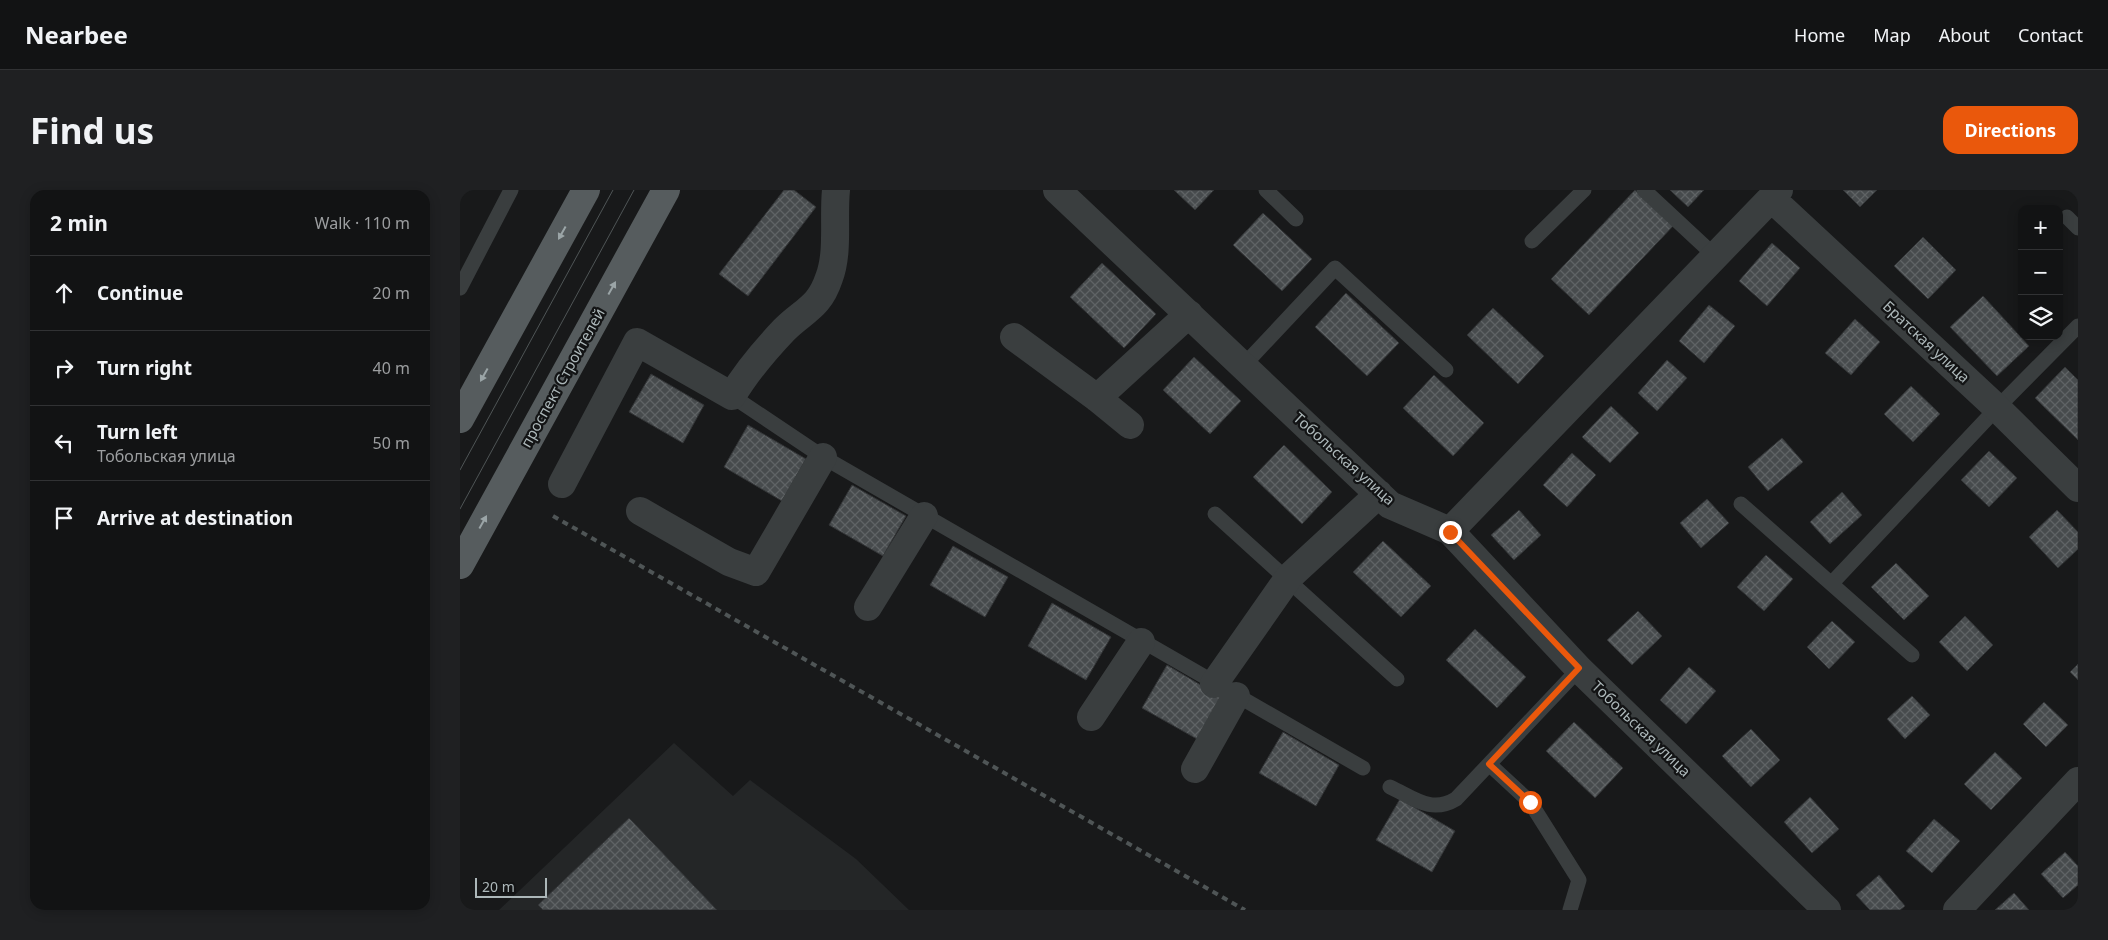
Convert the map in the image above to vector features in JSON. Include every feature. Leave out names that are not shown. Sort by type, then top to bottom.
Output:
[{"type":"main road","points":[[460,419],[586,190]]},
{"type":"main road","name":"проспект Строителей","points":[[460,565],[666,190]]},
{"type":"street","points":[[562,484],[637,342],[732,396],[747,371],[780,335],[816,304],[830,278],[834,244],[836,190]]},
{"type":"street","name":"Тобольская улица","points":[[1068,193],[1188,314],[1390,505],[1450,532],[1579,668],[1827,910]]},
{"type":"street","points":[[1450,532],[1775,194]]},
{"type":"street","name":"Братская улица","points":[[1775,194],[2078,488]]},
{"type":"street","points":[[1097,398],[1188,314]]},
{"type":"street","points":[[1014,337],[1097,398],[1130,425]]},
{"type":"street","points":[[640,511],[729,562],[756,572],[823,457]]},
{"type":"street","points":[[1195,769],[1225,690],[1289,577],[1379,494]]},
{"type":"street","points":[[868,607],[924,516]]},
{"type":"street","points":[[1091,716],[1141,642]]},
{"type":"street","points":[[1957,910],[2078,782]]},
{"type":"lane","points":[[460,288],[511,190]]},
{"type":"lane","points":[[1266,190],[1296,219]]},
{"type":"lane","points":[[1532,241],[1584,190]]},
{"type":"lane","points":[[1644,190],[1715,256]]},
{"type":"lane","points":[[2067,216],[2078,228]]},
{"type":"lane","points":[[1243,366],[1335,268],[1446,370]]},
{"type":"lane","points":[[1832,583],[1997,408],[2078,326]]},
{"type":"lane","points":[[732,396],[823,457],[1141,642],[1363,768]]},
{"type":"lane","points":[[1742,504],[1912,655]]},
{"type":"lane","points":[[1215,514],[1397,679]]},
{"type":"lane","points":[[1390,787],[1428,806],[1445,806],[1456,799],[1579,668]]},
{"type":"lane","points":[[1489,764],[1530,802],[1579,880],[1570,910]]},
{"type":"shaded area","points":[[674,743],[733,796],[750,780],[856,859],[909,910],[499,910]]},
{"type":"building","points":[[784,190],[794,190],[816,207],[748,296],[719,274]]},
{"type":"building","points":[[1174,190],[1214,190],[1195,210]]},
{"type":"building","points":[[1635,190],[1674,225],[1589,315],[1551,279]]},
{"type":"building","points":[[1670,190],[1704,190],[1688,207]]},
{"type":"building","points":[[1843,190],[1877,190],[1860,207]]},
{"type":"building","points":[[1263,213],[1312,259],[1282,291],[1233,245]]},
{"type":"building","points":[[1923,237],[1956,270],[1928,299],[1894,266]]},
{"type":"building","points":[[1772,243],[1800,268],[1767,306],[1739,281]]},
{"type":"building","points":[[1102,263],[1156,314],[1124,348],[1070,297]]},
{"type":"building","points":[[1346,293],[1399,343],[1367,376],[1315,327]]},
{"type":"building","points":[[1983,296],[2018,334],[2018,340],[2023,340],[2029,346],[1997,376],[1950,327]]},
{"type":"building","points":[[1709,305],[1735,326],[1704,363],[1679,341]]},
{"type":"building","points":[[1493,308],[1544,356],[1518,384],[1467,335]]},
{"type":"building","points":[[1855,319],[1880,342],[1851,375],[1825,353]]},
{"type":"building","points":[[1194,357],[1241,401],[1210,434],[1163,390]]},
{"type":"building","points":[[1667,360],[1687,378],[1657,411],[1638,393]]},
{"type":"building","points":[[2065,367],[2078,380],[2078,440],[2035,398]]},
{"type":"building","points":[[651,374],[704,405],[683,443],[629,412]]},
{"type":"building","points":[[1434,375],[1484,423],[1453,456],[1403,408]]},
{"type":"building","points":[[1911,386],[1940,414],[1913,442],[1884,414]]},
{"type":"building","points":[[1611,406],[1639,433],[1610,463],[1582,437]]},
{"type":"building","points":[[748,425],[806,459],[782,501],[724,467]]},
{"type":"building","points":[[1782,438],[1803,462],[1768,491],[1748,467]]},
{"type":"building","points":[[1284,445],[1332,492],[1302,524],[1253,477]]},
{"type":"building","points":[[1989,451],[2017,478],[1989,507],[1961,480]]},
{"type":"building","points":[[1572,453],[1596,475],[1567,507],[1543,485]]},
{"type":"building","points":[[852,485],[906,516],[883,556],[829,525]]},
{"type":"building","points":[[1842,492],[1862,515],[1830,544],[1810,522]]},
{"type":"building","points":[[1707,499],[1729,523],[1701,548],[1680,523]]},
{"type":"building","points":[[1519,510],[1541,535],[1514,560],[1491,535]]},
{"type":"building","points":[[2057,510],[2078,532],[2078,549],[2058,568],[2029,537]]},
{"type":"building","points":[[1383,541],[1431,586],[1401,617],[1353,572]]},
{"type":"building","points":[[953,546],[1008,577],[985,617],[930,585]]},
{"type":"building","points":[[1766,555],[1793,579],[1764,611],[1737,587]]},
{"type":"building","points":[[1896,563],[1929,596],[1904,620],[1871,587]]},
{"type":"building","points":[[1052,603],[1111,637],[1086,680],[1028,646]]},
{"type":"building","points":[[1638,611],[1662,636],[1632,665],[1607,640]]},
{"type":"building","points":[[1965,616],[1993,645],[1967,671],[1939,642]]},
{"type":"building","points":[[1832,621],[1855,642],[1829,669],[1807,647]]},
{"type":"building","points":[[1475,629],[1526,677],[1497,708],[1446,660]]},
{"type":"building","points":[[2078,664],[2078,680],[2070,672]]},
{"type":"building","points":[[1167,665],[1221,697],[1197,739],[1142,708]]},
{"type":"building","points":[[1689,667],[1716,691],[1686,724],[1660,700]]},
{"type":"building","points":[[1912,696],[1930,715],[1905,739],[1887,719]]},
{"type":"building","points":[[2044,702],[2068,725],[2046,747],[2023,724]]},
{"type":"building","points":[[1574,722],[1623,768],[1595,798],[1546,751]]},
{"type":"building","points":[[1751,729],[1780,760],[1751,787],[1722,756]]},
{"type":"building","points":[[1283,732],[1339,765],[1316,806],[1259,773]]},
{"type":"building","points":[[1995,752],[2022,778],[1991,810],[1964,784]]},
{"type":"building","points":[[1810,797],[1839,829],[1812,853],[1784,822]]},
{"type":"building","points":[[1400,799],[1455,831],[1432,872],[1376,840]]},
{"type":"building","points":[[629,818],[717,910],[543,910],[538,905]]},
{"type":"building","points":[[1934,819],[1960,841],[1932,873],[1906,851]]},
{"type":"building","points":[[2065,852],[2078,866],[2078,885],[2063,898],[2041,874]]},
{"type":"building","points":[[1879,875],[1905,906],[1900,910],[1870,910],[1856,895]]},
{"type":"building","points":[[2014,893],[2029,910],[1995,910]]},
{"type":"tram line","points":[[460,470],[613,190]]},
{"type":"tram line","points":[[460,509],[634,190]]},
{"type":"railway","points":[[553,516],[1245,910]]},
{"type":"route","points":[[1450,532],[1579,668],[1489,764],[1530,802]]}]
